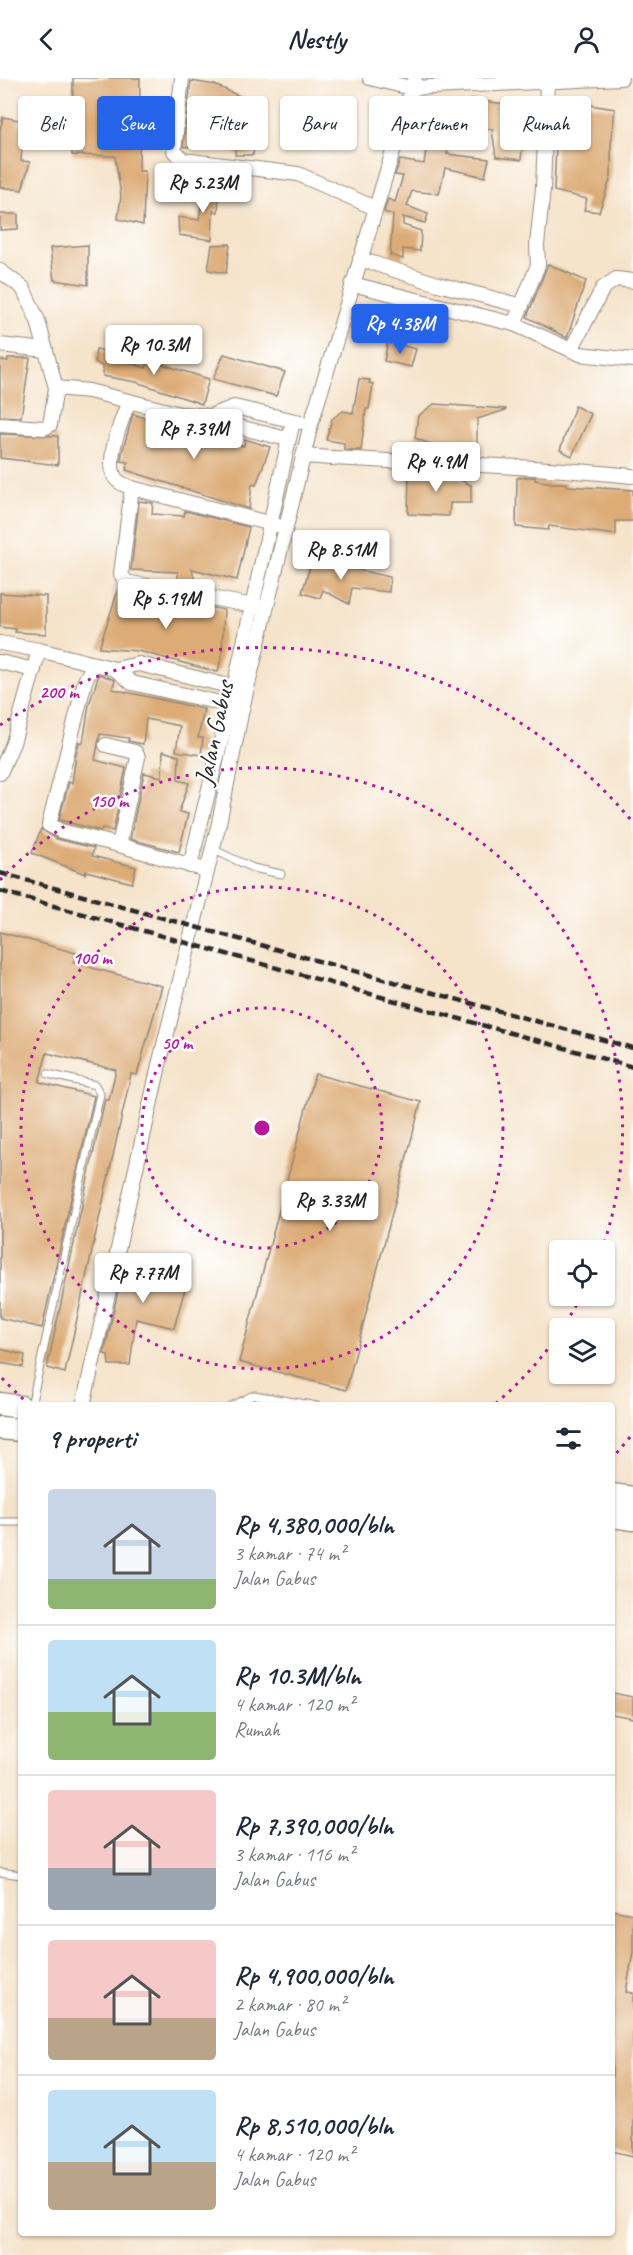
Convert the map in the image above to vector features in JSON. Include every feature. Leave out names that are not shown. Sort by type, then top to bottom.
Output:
[{"type":"highway","points":[[0,1404],[18,1407]]},
{"type":"highway","points":[[0,1428],[18,1430]]},
{"type":"highway","points":[[615,1495],[633,1498]]},
{"type":"highway","points":[[615,1516],[633,1519]]},
{"type":"street","points":[[182,78],[174,151],[183,160],[298,174],[375,208]]},
{"type":"street","points":[[370,78],[413,83],[621,78]]},
{"type":"street","points":[[514,324],[538,265],[537,245],[543,189],[547,81]]},
{"type":"street","name":"Jalan Gabus","points":[[241,689],[287,527],[311,424],[413,83]]},
{"type":"street","points":[[360,259],[438,284],[522,306]]},
{"type":"street","points":[[0,271],[23,288],[38,321],[56,388],[50,425],[44,428],[0,425]]},
{"type":"street","points":[[571,350],[603,288],[616,279],[633,281]]},
{"type":"street","points":[[352,284],[514,324],[580,354],[633,360]]},
{"type":"street","points":[[0,345],[46,350]]},
{"type":"street","points":[[56,388],[89,391],[180,414],[210,416],[234,407],[311,424]]},
{"type":"street","points":[[129,401],[115,446],[113,470],[117,480],[132,488],[287,527]]},
{"type":"street","points":[[218,413],[226,424],[287,439]]},
{"type":"street","points":[[190,866],[241,689],[250,605],[293,421]]},
{"type":"street","points":[[303,456],[416,464],[509,465],[632,476]]},
{"type":"street","points":[[132,488],[121,574],[126,582],[265,608]]},
{"type":"street","points":[[0,644],[39,650],[92,665],[116,669],[139,664],[241,689]]},
{"type":"street","points":[[0,773],[13,743],[39,650]]},
{"type":"street","points":[[0,662],[34,670]]},
{"type":"street","points":[[92,665],[85,681],[49,825],[61,831],[119,845],[207,871]]},
{"type":"street","points":[[116,669],[132,683],[236,707]]},
{"type":"street","name":"Jalan Gabus","points":[[84,1402],[111,1268],[191,927],[212,849],[236,707]]},
{"type":"street","points":[[106,745],[135,752],[138,757],[119,845]]},
{"type":"lane","points":[[212,849],[253,867],[281,874]]},
{"type":"lane","points":[[32,1402],[100,1094],[95,1085],[48,1074]]},
{"type":"lane","points":[[239,1402],[254,1395],[293,1402]]},
{"type":"lane","points":[[0,1522],[18,1522]]},
{"type":"lane","points":[[0,1872],[18,1875]]},
{"type":"building","points":[[73,78],[140,78],[140,96],[97,96],[97,150],[139,150],[139,171],[145,171],[143,225],[118,219],[121,196],[115,156],[72,155],[72,150],[85,150],[85,96],[73,96]]},
{"type":"building","points":[[191,81],[215,85],[239,96],[189,96]]},
{"type":"building","points":[[488,102],[500,103],[500,150],[522,150],[521,160],[496,157],[492,129],[488,129]]},
{"type":"building","points":[[591,105],[615,109],[611,144],[611,177],[599,212],[584,210],[587,199],[554,191],[556,150],[591,150]]},
{"type":"building","points":[[187,114],[187,147],[183,147]]},
{"type":"building","points":[[3,117],[18,120],[18,150],[22,150],[21,161],[30,162],[22,190],[0,187],[0,130]]},
{"type":"building","points":[[236,150],[254,150],[253,155],[235,155]]},
{"type":"building","points":[[426,150],[448,150],[447,154],[489,159],[485,177],[445,168],[439,194],[412,191],[407,206],[428,214],[425,223],[403,217],[403,225],[421,231],[420,251],[403,249],[403,259],[390,255],[393,215],[384,212],[388,199],[395,202],[403,176],[395,175],[400,160],[424,164]]},
{"type":"building","points":[[205,178],[220,180],[218,212],[213,211],[212,240],[179,235],[178,217],[199,220]]},
{"type":"building","points":[[0,214],[18,214],[18,229],[0,230]]},
{"type":"building","points":[[230,244],[226,273],[208,270],[212,245]]},
{"type":"building","points":[[88,245],[88,285],[54,280],[50,248]]},
{"type":"building","points":[[548,264],[586,281],[567,338],[527,317]]},
{"type":"building","points":[[367,306],[380,308],[379,326],[362,323]]},
{"type":"building","points":[[388,342],[416,349],[411,367],[384,361]]},
{"type":"building","points":[[96,349],[123,356],[122,360],[146,368],[148,360],[209,379],[202,404],[136,382],[103,376],[103,367],[95,362]]},
{"type":"building","points":[[224,354],[285,372],[276,396],[213,379]]},
{"type":"building","points":[[8,358],[30,358],[21,417],[0,416],[0,360],[8,361]]},
{"type":"building","points":[[359,379],[370,380],[369,383],[373,384],[369,409],[366,409],[361,450],[344,450],[344,443],[326,440],[332,419],[343,411],[353,413]]},
{"type":"building","points":[[434,404],[506,410],[477,419],[477,454],[444,450],[415,438],[418,416]]},
{"type":"building","points":[[575,406],[591,414],[572,456],[560,450]]},
{"type":"building","points":[[133,414],[182,430],[184,427],[199,433],[201,425],[219,429],[216,439],[244,446],[245,439],[270,447],[256,485],[252,484],[249,509],[126,470],[128,462],[121,461],[122,453]]},
{"type":"building","points":[[0,434],[58,436],[58,465],[0,458]]},
{"type":"building","points":[[409,472],[443,472],[451,479],[457,478],[471,485],[471,503],[450,503],[449,516],[408,514]]},
{"type":"building","points":[[535,477],[535,480],[567,483],[567,486],[633,490],[633,521],[616,521],[616,535],[549,526],[548,530],[516,527],[517,478]]},
{"type":"building","points":[[139,501],[153,503],[152,514],[184,516],[185,511],[249,527],[237,580],[192,569],[196,586],[178,583],[178,572],[131,570]]},
{"type":"building","points":[[312,560],[390,577],[389,592],[352,588],[349,604],[323,590],[320,598],[302,593]]},
{"type":"building","points":[[119,587],[124,591],[224,610],[222,654],[218,672],[138,651],[99,648]]},
{"type":"building","points":[[0,593],[46,596],[46,634],[15,632],[16,629],[0,627]]},
{"type":"building","points":[[99,674],[115,680],[112,689],[204,709],[198,738],[203,738],[201,755],[176,751],[180,726],[146,719],[143,744],[128,741],[129,738],[100,734],[95,760],[126,768],[113,831],[102,828],[101,831],[59,820],[69,782],[72,783],[79,742],[83,743],[89,705]]},
{"type":"building","points":[[163,751],[179,756],[178,780],[189,783],[179,812],[188,814],[179,852],[130,839],[144,773],[162,777]]},
{"type":"building","points":[[41,829],[57,839],[94,848],[92,856],[136,867],[132,883],[86,871],[85,874],[32,853]]},
{"type":"building","points":[[0,932],[76,953],[73,963],[162,986],[137,1075],[131,1074],[65,1373],[47,1368],[105,1099],[109,1100],[116,1070],[47,1053],[39,1082],[94,1096],[42,1328],[0,1318]]},
{"type":"building","points":[[315,1074],[421,1102],[346,1390],[239,1362]]},
{"type":"building","points":[[125,1260],[184,1266],[180,1283],[186,1285],[174,1328],[136,1319],[130,1365],[109,1365],[108,1355],[104,1354]]},
{"type":"building","points":[[0,1349],[25,1355],[23,1367],[0,1363]]},
{"type":"building","points":[[615,1694],[633,1697],[633,1718],[615,1715]]},
{"type":"building","points":[[615,1911],[633,1914],[633,1952],[626,1992],[633,1993],[633,2156],[615,2152]]},
{"type":"railway","points":[[0,873],[633,1048]]},
{"type":"railway","points":[[0,891],[633,1067]]}]
